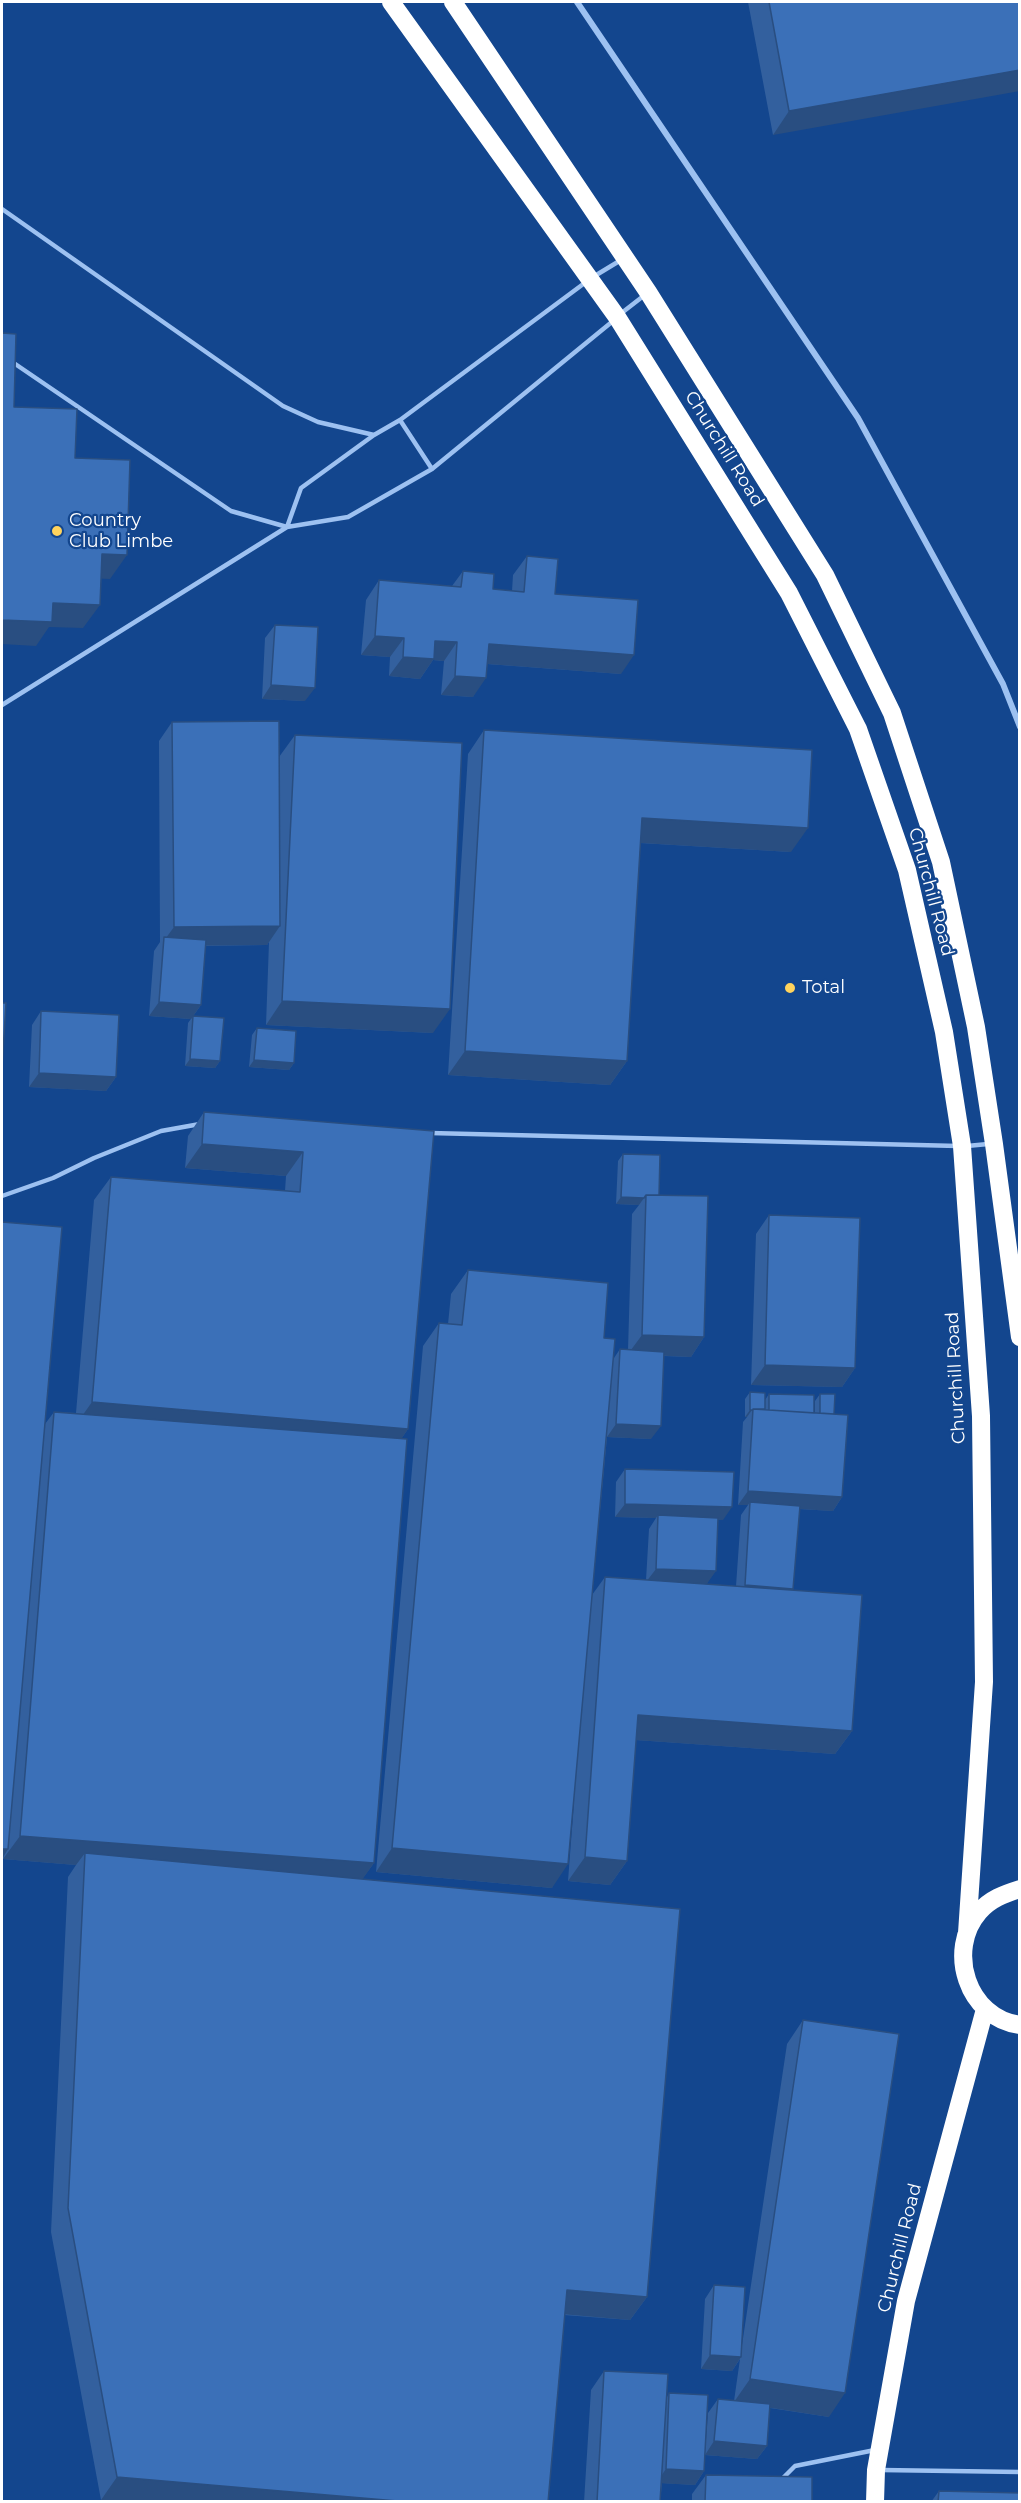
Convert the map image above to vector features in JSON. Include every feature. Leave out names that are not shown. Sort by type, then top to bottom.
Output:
[{"type":"highway","name":"Churchill Road","points":[[391,2],[617,317],[789,593],[858,729],[907,870],[944,1032],[962,1146],[981,1416],[984,1682],[967,1933],[962,1960],[969,1987],[985,2009],[1010,2024],[1020,2025]]},
{"type":"highway","name":"Churchill Road","points":[[453,2],[623,259],[648,292],[825,575],[892,713],[941,862],[976,1027],[1020,1337]]},
{"type":"highway","name":"Churchill Road","points":[[967,1933],[986,1906],[999,1896],[1020,1889]]},
{"type":"highway","name":"Churchill Road","points":[[875,2502],[876,2470],[906,2301],[985,2009]]},
{"type":"street","points":[[577,2],[858,418],[1003,684],[1020,727]]},
{"type":"lane","points":[[2,209],[283,406],[318,422],[374,435]]},
{"type":"lane","points":[[287,527],[301,488],[374,435],[400,420],[589,280],[623,259]]},
{"type":"lane","points":[[2,705],[287,527],[348,517],[432,469],[648,292]]},
{"type":"lane","points":[[2,355],[231,511],[287,527]]},
{"type":"lane","points":[[400,420],[432,469]]},
{"type":"lane","points":[[2,1196],[53,1178],[94,1158],[161,1131],[200,1124],[211,1125]]},
{"type":"lane","points":[[423,1133],[962,1146],[994,1144]]},
{"type":"lane","points":[[773,2488],[795,2466],[880,2449]]},
{"type":"lane","points":[[876,2470],[1020,2472]]},
{"type":"building","points":[[769,2],[1020,2],[1020,70],[789,111]]},
{"type":"building","name":"Country Club Limbe","points":[[2,333],[16,334],[14,407],[77,409],[75,458],[130,460],[127,555],[102,554],[100,605],[53,603],[52,622],[2,620]]},
{"type":"building","points":[[527,556],[558,559],[555,594],[638,600],[634,655],[489,644],[486,678],[455,676],[457,642],[435,641],[434,659],[403,657],[404,638],[375,636],[379,580],[461,587],[463,571],[494,574],[493,589],[524,592]]},
{"type":"building","points":[[275,625],[318,627],[315,688],[271,685]]},
{"type":"building","points":[[279,721],[280,926],[174,927],[172,722]]},
{"type":"building","points":[[484,730],[812,750],[808,828],[642,818],[627,1061],[465,1051]]},
{"type":"building","points":[[295,735],[462,743],[450,1009],[282,1001]]},
{"type":"building","points":[[164,937],[206,940],[201,1005],[159,1002]]},
{"type":"building","points":[[2,1003],[6,1003],[2,1068]]},
{"type":"building","points":[[41,1011],[119,1015],[116,1077],[39,1073]]},
{"type":"building","points":[[193,1016],[224,1018],[220,1061],[190,1059]]},
{"type":"building","points":[[257,1028],[296,1031],[294,1063],[254,1060]]},
{"type":"building","points":[[204,1112],[434,1131],[408,1429],[92,1402],[111,1177],[300,1192],[303,1152],[202,1144]]},
{"type":"building","points":[[623,1154],[660,1155],[659,1195],[646,1195],[644,1198],[621,1197]]},
{"type":"building","points":[[646,1195],[708,1196],[704,1337],[642,1335]]},
{"type":"building","points":[[769,1215],[860,1218],[855,1368],[765,1365]]},
{"type":"building","points":[[2,1222],[62,1227],[8,1849],[2,1849]]},
{"type":"building","points":[[468,1270],[608,1283],[604,1338],[615,1339],[568,1864],[392,1848],[439,1323],[462,1325]]},
{"type":"building","points":[[620,1349],[664,1352],[661,1426],[616,1424]]},
{"type":"building","points":[[750,1392],[765,1393],[765,1409],[750,1410]]},
{"type":"building","points":[[769,1394],[814,1395],[814,1413],[769,1410]]},
{"type":"building","points":[[820,1394],[835,1394],[834,1414],[820,1413]]},
{"type":"building","points":[[753,1409],[848,1415],[842,1497],[748,1491]]},
{"type":"building","points":[[54,1412],[407,1439],[374,1863],[20,1836]]},
{"type":"building","points":[[625,1469],[734,1472],[732,1507],[625,1504]]},
{"type":"building","points":[[750,1502],[800,1506],[793,1589],[745,1585]]},
{"type":"building","points":[[658,1515],[718,1518],[716,1571],[656,1569]]},
{"type":"building","points":[[605,1577],[862,1595],[852,1731],[638,1715],[627,1861],[585,1857]]},
{"type":"building","points":[[85,1853],[680,1909],[647,2297],[567,2290],[548,2502],[409,2502],[117,2477],[68,2208]]},
{"type":"building","points":[[803,2020],[899,2034],[845,2393],[750,2379]]},
{"type":"building","points":[[714,2285],[745,2287],[741,2357],[710,2355]]},
{"type":"building","points":[[604,2371],[668,2374],[660,2502],[597,2502]]},
{"type":"building","points":[[669,2393],[708,2395],[704,2471],[666,2469]]},
{"type":"building","points":[[718,2399],[770,2404],[767,2446],[714,2441]]},
{"type":"building","points":[[706,2475],[812,2477],[812,2502],[705,2502]]},
{"type":"building","points":[[939,2491],[1020,2493],[1020,2502],[938,2502]]},
{"type":"place","name":"Country Club Limbe","points":[[57,531]]},
{"type":"place","name":"Total","points":[[790,988]]}]
